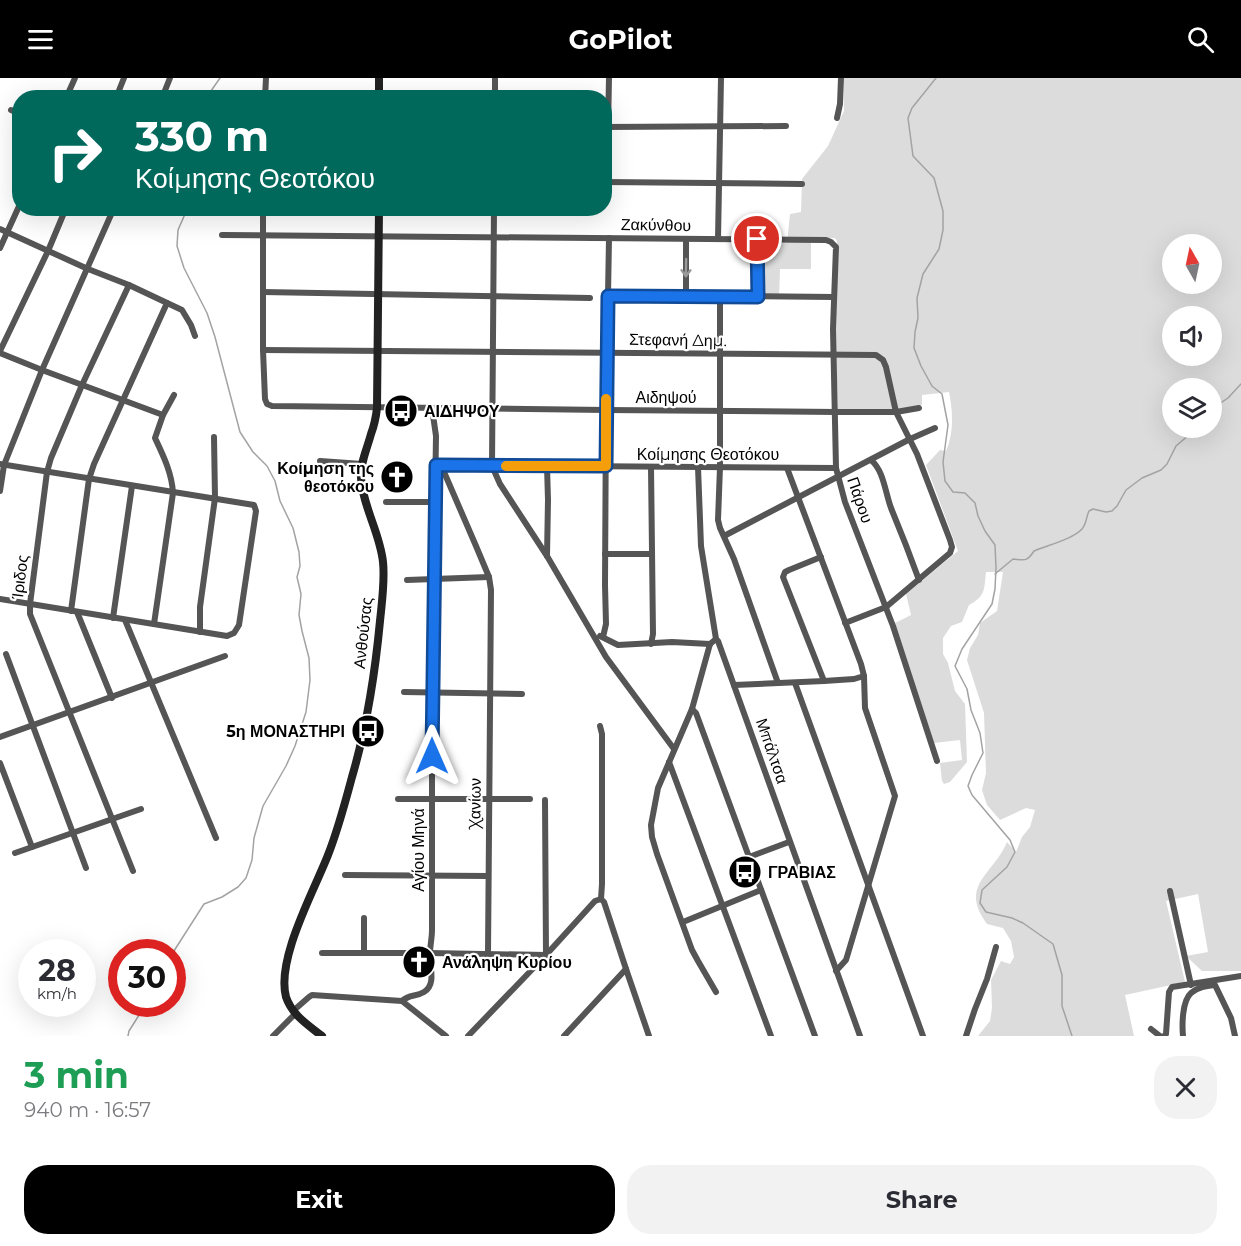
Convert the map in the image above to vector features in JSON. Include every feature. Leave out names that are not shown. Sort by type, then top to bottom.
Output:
[{"type":"street","points":[[718,239],[721,78]]},
{"type":"street","points":[[837,118],[841,78]]},
{"type":"street","points":[[612,127],[786,126]]},
{"type":"street","points":[[612,182],[802,184]]},
{"type":"street","points":[[0,248],[14,216]]},
{"type":"street","points":[[63,216],[0,352],[163,415]]},
{"type":"street","points":[[0,491],[2,464],[111,216]]},
{"type":"street","points":[[263,216],[263,350]]},
{"type":"street","name":"Ανθούσας","points":[[294,1013],[288,1003],[285,988],[287,957],[329,853],[345,803],[364,731],[375,663],[383,562],[361,479],[362,464],[377,408],[379,216]]},
{"type":"street","points":[[494,216],[492,466],[500,484],[547,556],[606,657],[674,749]]},
{"type":"street","points":[[0,229],[182,310],[195,336]]},
{"type":"street","name":"Ζακύνθου","points":[[222,235],[826,240]]},
{"type":"street","points":[[603,638],[606,624],[609,238]]},
{"type":"street","points":[[686,239],[686,296]]},
{"type":"street","points":[[757,239],[758,297]]},
{"type":"street","name":"Πάρου","points":[[826,240],[836,247],[834,297],[836,468],[845,502],[886,607],[937,761]]},
{"type":"street","name":"Ίριδος","points":[[129,285],[51,458],[47,472],[30,614],[133,871]]},
{"type":"street","points":[[263,292],[590,298]]},
{"type":"street","points":[[608,296],[834,297]]},
{"type":"street","points":[[720,297],[718,520],[778,683]]},
{"type":"street","points":[[112,698],[74,611],[89,479],[167,303]]},
{"type":"street","name":"Στεφανή Δημ.","points":[[263,350],[876,355],[883,360],[888,374],[896,412]]},
{"type":"street","name":"Αιδηψού","points":[[263,350],[265,399],[267,404],[272,406],[836,412],[896,412],[919,408]]},
{"type":"street","points":[[154,624],[173,493],[173,484],[166,462],[155,438],[163,415],[174,395]]},
{"type":"street","name":"Αγίου Μηνά","points":[[402,1001],[408,996],[421,993],[431,982],[432,693],[435,502],[438,465],[432,408]]},
{"type":"street","points":[[845,624],[886,607],[950,553],[952,547],[910,439],[896,412]]},
{"type":"street","points":[[724,536],[935,428]]},
{"type":"street","points":[[201,632],[200,607],[215,498],[214,437]]},
{"type":"street","points":[[871,460],[879,470],[919,580]]},
{"type":"street","points":[[320,461],[362,464]]},
{"type":"street","points":[[0,599],[227,636],[234,633],[239,625],[256,511],[254,505],[2,464]]},
{"type":"street","name":"Κοίμησης Θεοτόκου","points":[[438,465],[836,468]]},
{"type":"street","name":"Χανίων","points":[[438,465],[476,546],[489,577],[491,590],[488,954]]},
{"type":"street","points":[[547,466],[547,556]]},
{"type":"street","points":[[651,467],[653,634],[651,644]]},
{"type":"street","name":"Μπάλτσα","points":[[698,467],[702,553],[716,639],[860,1036]]},
{"type":"street","points":[[787,468],[861,663],[864,676],[865,708],[895,796],[846,960],[836,971]]},
{"type":"street","points":[[113,618],[132,486]]},
{"type":"street","points":[[386,502],[435,502]]},
{"type":"street","points":[[606,554],[652,554]]},
{"type":"street","points":[[821,557],[789,570],[783,577],[824,681]]},
{"type":"street","points":[[407,580],[489,577]]},
{"type":"street","points":[[125,620],[216,838]]},
{"type":"street","points":[[593,635],[618,645],[672,642],[710,644]]},
{"type":"street","points":[[716,639],[710,644],[692,709],[658,788],[651,825],[657,854],[698,961],[716,992]]},
{"type":"street","points":[[6,654],[86,868]]},
{"type":"street","points":[[0,737],[225,656]]},
{"type":"street","points":[[734,685],[855,679],[864,676]]},
{"type":"street","points":[[795,683],[923,1036]]},
{"type":"street","points":[[404,692],[522,693]]},
{"type":"street","points":[[692,709],[696,713],[815,1036]]},
{"type":"street","points":[[600,726],[602,734],[601,899],[604,902],[649,1036]]},
{"type":"street","points":[[669,761],[771,1036]]},
{"type":"street","points":[[0,763],[32,847]]},
{"type":"street","points":[[398,799],[530,799]]},
{"type":"street","points":[[545,800],[546,955]]},
{"type":"street","points":[[15,853],[141,809]]},
{"type":"street","points":[[749,857],[789,842]]},
{"type":"street","points":[[345,875],[488,876]]},
{"type":"street","points":[[683,922],[761,891]]},
{"type":"street","points":[[1170,891],[1191,985]]},
{"type":"street","points":[[468,1036],[595,902],[601,899]]},
{"type":"street","points":[[364,918],[364,953]]},
{"type":"street","points":[[966,1036],[987,980],[996,947]]},
{"type":"street","points":[[322,953],[546,955]]},
{"type":"street","points":[[564,1036],[626,969]]},
{"type":"street","points":[[1151,1029],[1162,1036],[1166,1034],[1169,992],[1172,987],[1241,976]]},
{"type":"street","points":[[1183,1036],[1183,1015],[1190,993],[1201,987],[1230,982]]},
{"type":"street","points":[[1215,985],[1231,1018],[1234,1036]]},
{"type":"street","points":[[273,1036],[312,995],[402,1001],[446,1036]]},
{"type":"street","points":[[294,1013],[322,1036]]},
{"type":"shaded area","points":[[844,78],[1241,78],[1241,971],[1202,971],[1186,956],[1208,952],[1198,894],[1166,901],[1185,982],[1125,995],[1134,1036],[978,1036],[990,1021],[991,980],[1001,961],[1010,964],[1014,957],[1011,941],[1003,928],[987,924],[979,911],[976,899],[977,889],[1007,842],[1016,852],[1022,837],[1030,827],[1035,810],[1026,808],[1000,820],[987,805],[982,790],[986,773],[984,713],[967,660],[970,648],[978,635],[980,623],[997,611],[1003,572],[986,572],[981,595],[969,605],[962,622],[951,626],[943,638],[943,654],[948,663],[955,691],[965,704],[967,762],[950,782],[944,784],[940,763],[962,760],[960,740],[934,743],[895,623],[911,615],[906,594],[958,551],[926,465],[940,450],[946,451],[949,444],[952,422],[949,392],[922,395],[922,405],[899,409],[838,409],[835,326],[837,241],[835,238],[811,238],[811,269],[780,269],[779,296],[760,296],[760,244],[787,243],[790,214],[801,212],[802,179],[828,146],[844,111]]},
{"type":"waterway","points":[[212,90],[220,78]]},
{"type":"waterway","points":[[936,78],[912,108],[908,118],[913,156],[934,178],[943,211],[943,230],[939,249],[923,274],[917,298],[918,318],[914,348],[932,386],[942,394],[948,425],[943,462],[945,481],[953,492],[965,493],[975,503],[985,531],[995,545],[995,589],[992,604],[962,649],[955,666],[967,689],[971,710],[980,733],[983,753],[968,786],[972,795],[1010,840],[1015,852],[1007,867],[982,890],[980,903],[986,912],[1023,923],[1053,944],[1062,975],[1062,1006],[1072,1036]]},
{"type":"waterway","points":[[182,939],[204,904],[222,897],[238,887],[246,878],[263,806],[286,766],[306,712],[310,680],[309,658],[299,615],[301,594],[297,577],[300,566],[293,528],[267,466],[253,452],[240,432],[207,313],[184,268],[177,246],[178,230],[184,216]]},
{"type":"waterway","points":[[1222,402],[1241,384]]},
{"type":"waterway","points":[[995,574],[1013,559],[1025,560],[1034,551],[1078,533],[1085,524],[1089,511],[1093,509],[1112,511],[1126,490],[1142,478],[1161,470],[1167,464],[1176,446],[1185,438]]},
{"type":"waterway","points":[[128,1036],[138,1017]]},
{"type":"slow traffic","points":[[506,466],[606,466],[606,399]]},
{"type":"place","name":"ΑΙΔΗΨΟΥ","points":[[401,411]]},
{"type":"place","name":"Κοίμηση της θεοτόκου","points":[[397,477]]},
{"type":"place","name":"5η ΜΟΝΑΣΤΗΡΙ","points":[[368,731]]},
{"type":"place","name":"ΓΡΑΒΙΑΣ","points":[[745,872]]},
{"type":"place","name":"Ανάληψη Κυρίου","points":[[419,962]]},
{"type":"route","points":[[432,756],[436,465],[606,466],[608,296],[758,297],[757,239]]}]
